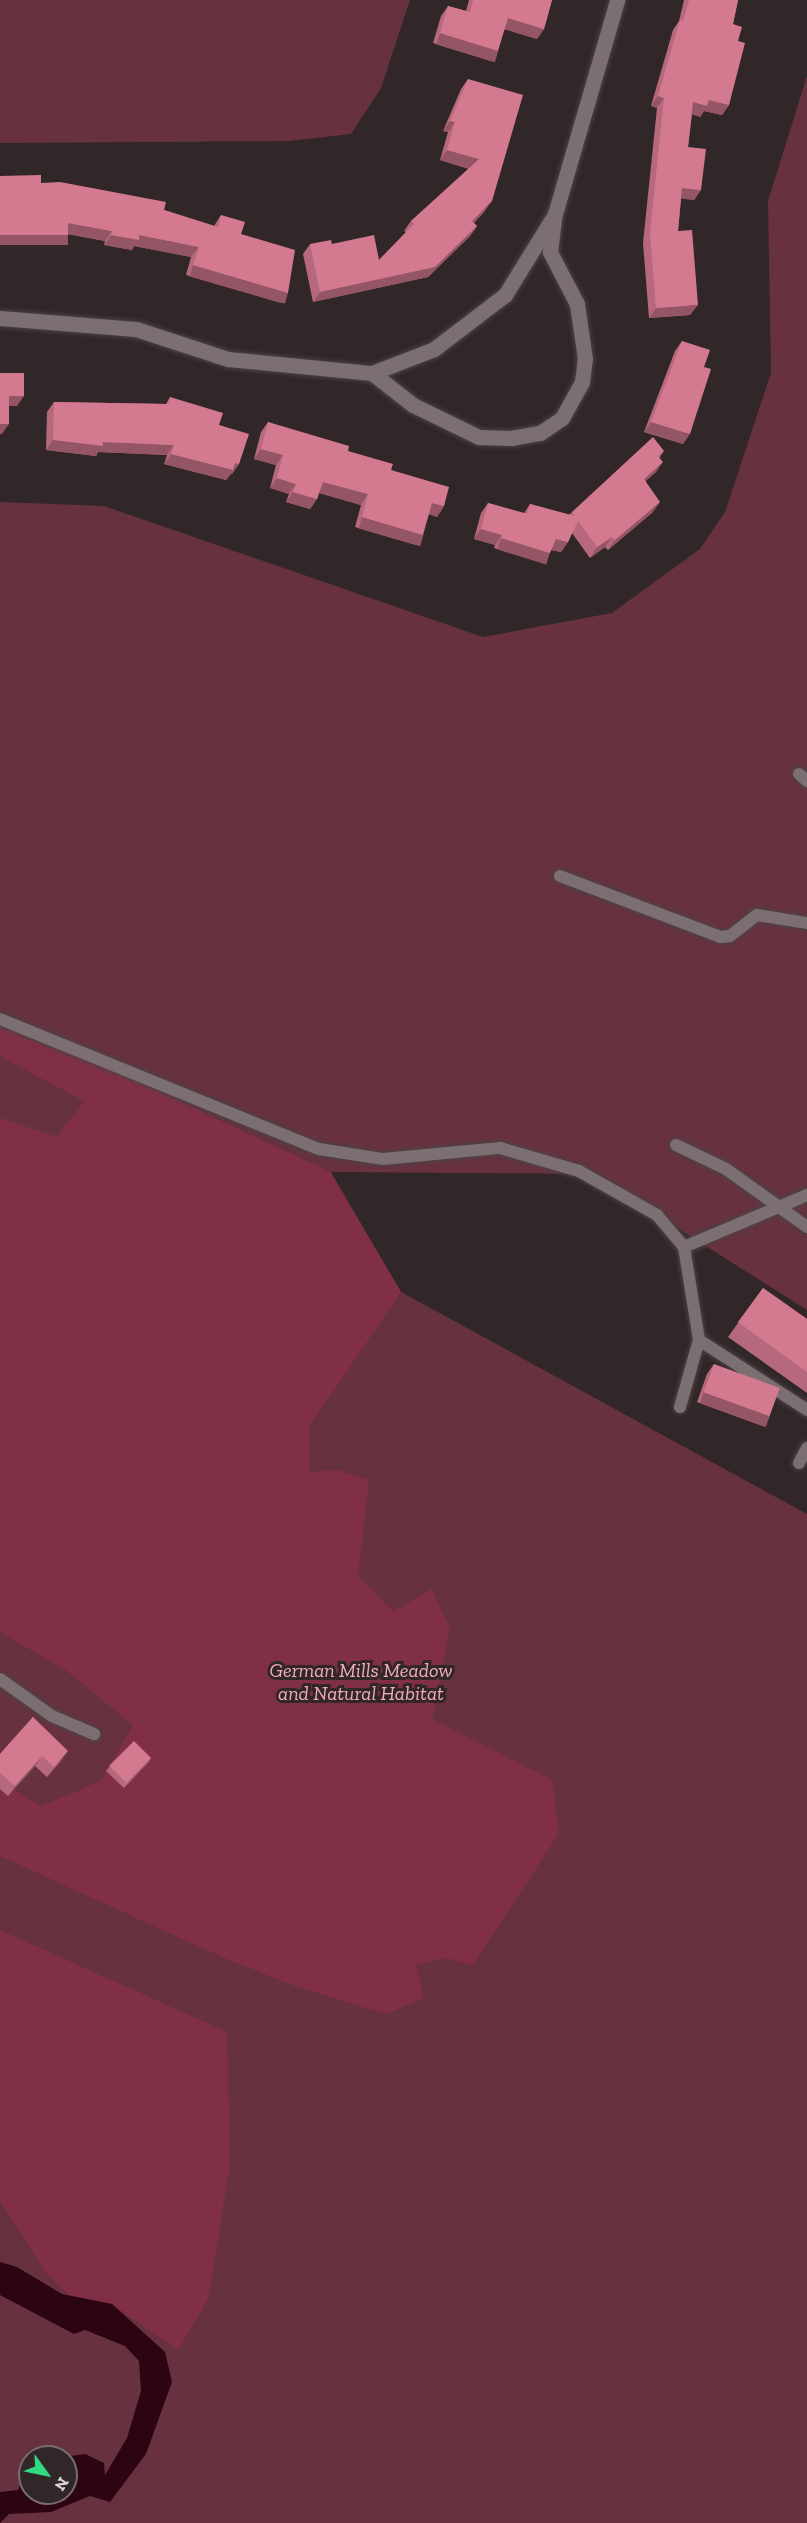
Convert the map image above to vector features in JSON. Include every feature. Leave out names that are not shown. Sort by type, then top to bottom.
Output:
[{"type":"street","points":[[372,373],[413,405],[479,437],[511,438],[540,433],[562,418],[582,382],[585,359],[577,304],[550,252],[555,214],[617,0]]},
{"type":"street","points":[[0,318],[136,329],[228,358],[372,373],[434,349],[505,295],[555,214]]},
{"type":"lane","points":[[561,876],[721,938],[729,936],[757,915],[807,923]]},
{"type":"lane","points":[[0,1019],[319,1149],[383,1160],[500,1148],[579,1171],[657,1215],[684,1247],[699,1340],[680,1407]]},
{"type":"lane","points":[[676,1145],[726,1168],[807,1227]]},
{"type":"lane","points":[[684,1247],[807,1195]]},
{"type":"lane","points":[[699,1340],[807,1410]]},
{"type":"lane","points":[[798,1463],[807,1448]]},
{"type":"lane","points":[[0,1679],[52,1716],[94,1734]]},
{"type":"green space","points":[[0,0],[410,0],[381,88],[351,134],[289,141],[0,143]]},
{"type":"green space","name":"German Mills Meadow and Natural Habitat","points":[[807,76],[807,1310],[592,1174],[331,1172],[401,1292],[807,1514],[807,2523],[0,2523],[0,502],[104,506],[483,637],[612,613],[700,549],[725,512],[771,373],[768,201]]},
{"type":"green space","name":"German Mills Meadow and Natural Habitat","points":[[0,1017],[330,1172],[401,1292],[310,1425],[309,1472],[338,1470],[369,1480],[358,1576],[393,1612],[431,1589],[450,1628],[432,1719],[552,1780],[559,1833],[473,1965],[447,1958],[416,1965],[424,1998],[386,2014],[295,1986],[222,1957],[0,1856],[0,1782],[41,1806],[101,1781],[133,1725],[67,1671],[0,1632],[0,1118],[57,1137],[84,1101],[0,1056]]},
{"type":"green space","points":[[0,1930],[227,2032],[230,2164],[208,2299],[178,2350],[112,2304],[70,2296],[47,2274],[0,2201]]},
{"type":"shaded area","points":[[0,2262],[17,2267],[62,2294],[112,2304],[165,2352],[172,2382],[146,2454],[110,2502],[90,2496],[78,2501],[78,2455],[85,2454],[104,2463],[105,2475],[127,2438],[141,2391],[139,2361],[125,2346],[85,2330],[74,2334],[0,2295]]},
{"type":"shaded area","points":[[18,2490],[18,2505],[68,2505],[51,2512],[9,2514],[0,2523],[0,2492]]},
{"type":"building","points":[[473,0],[552,0],[544,29],[508,18],[498,51],[440,33],[448,6],[470,12]]},
{"type":"building","points":[[689,0],[738,0],[733,24],[742,27],[738,41],[745,43],[729,105],[709,100],[707,106],[693,102],[688,147],[706,149],[701,190],[682,188],[678,231],[692,230],[698,305],[656,308],[650,233],[664,98],[658,96],[680,20],[683,21]]},
{"type":"building","points":[[468,79],[523,95],[492,201],[472,221],[477,226],[435,267],[320,292],[310,244],[331,240],[332,244],[374,235],[379,260],[414,224],[411,221],[479,159],[447,150],[455,122],[450,121]]},
{"type":"building","points":[[41,175],[41,183],[60,182],[166,202],[164,210],[218,227],[221,215],[245,222],[241,234],[295,250],[288,293],[193,265],[199,247],[139,235],[139,240],[111,235],[112,231],[68,223],[68,235],[0,235],[0,176]]},
{"type":"building","points":[[682,341],[710,350],[704,367],[711,369],[690,434],[651,422]]},
{"type":"building","points":[[0,373],[24,373],[24,396],[9,396],[9,424],[0,424]]},
{"type":"building","points":[[170,397],[223,413],[219,425],[249,434],[239,464],[235,463],[233,470],[171,454],[174,445],[103,442],[103,446],[53,440],[54,402],[168,404]]},
{"type":"building","points":[[268,422],[349,446],[348,451],[393,464],[391,470],[449,487],[444,506],[432,503],[423,535],[362,517],[368,494],[323,482],[317,499],[293,492],[296,484],[277,478],[283,455],[261,449]]},
{"type":"building","points":[[653,437],[664,451],[658,456],[663,462],[644,479],[660,502],[615,540],[612,537],[597,547],[578,521],[568,542],[556,539],[550,553],[501,538],[502,535],[481,529],[488,503],[527,514],[530,504],[575,516],[572,512]]},
{"type":"building","points":[[763,1288],[807,1319],[807,1372],[738,1322]]},
{"type":"building","points":[[714,1364],[780,1388],[770,1416],[704,1392]]},
{"type":"building","points":[[33,1717],[68,1751],[54,1767],[42,1756],[15,1786],[0,1773],[0,1754]]},
{"type":"building","points":[[134,1741],[151,1758],[126,1783],[109,1766]]}]
